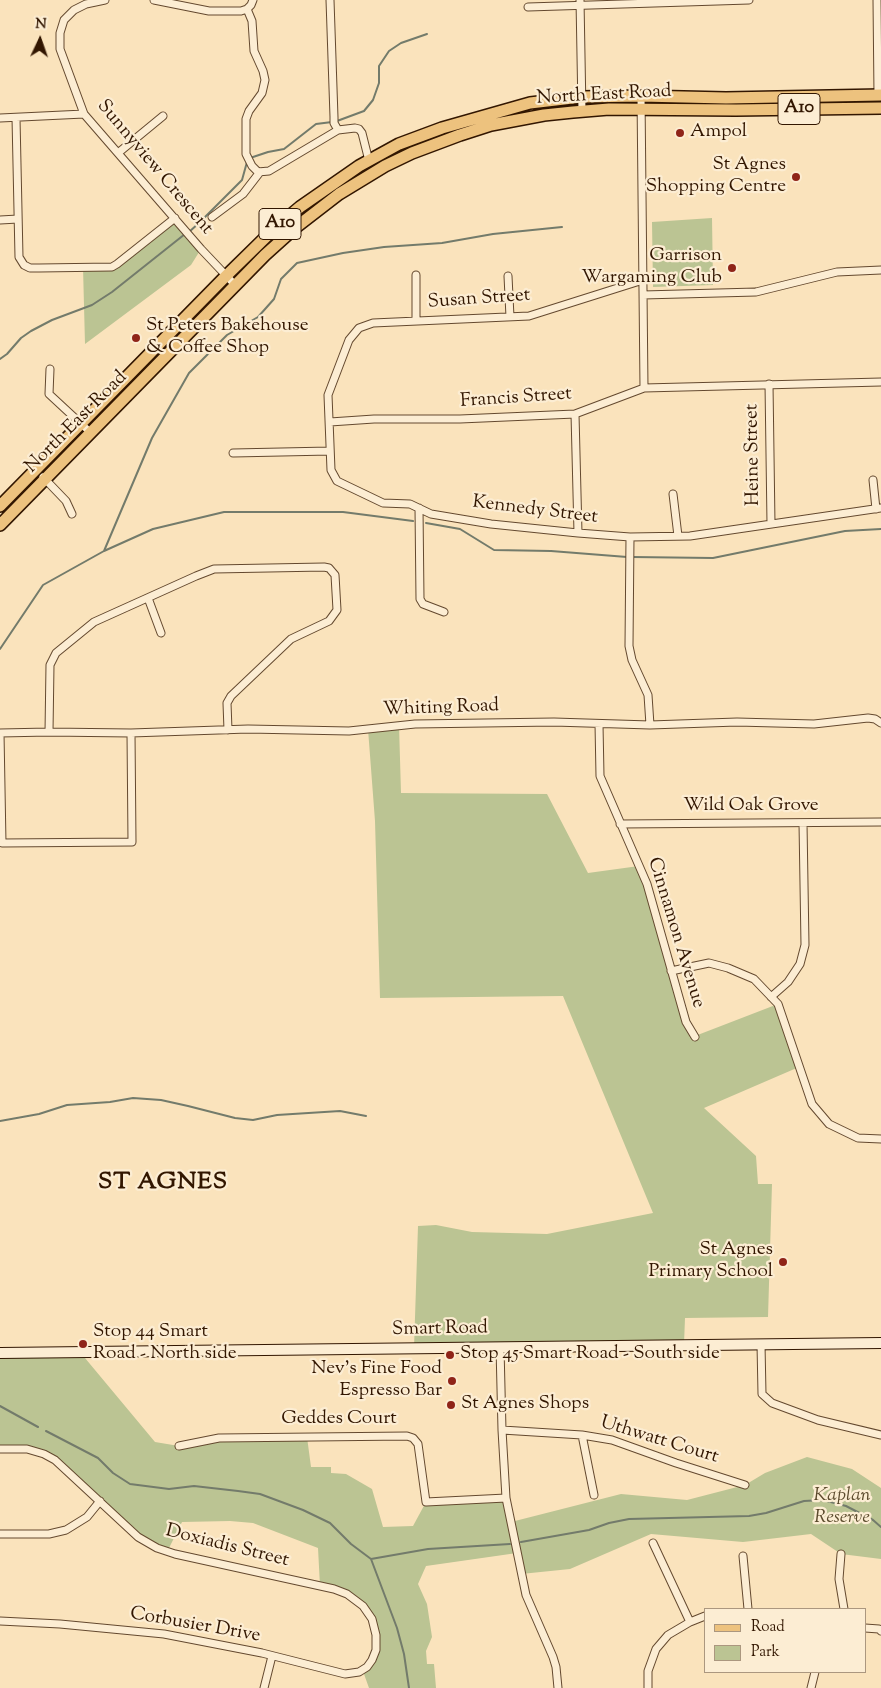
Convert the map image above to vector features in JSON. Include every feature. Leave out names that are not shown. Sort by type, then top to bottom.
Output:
[{"type":"main road","name":"North East Road","points":[[0,506],[275,228],[300,207],[359,166],[399,144],[442,128],[530,103],[581,97],[726,98],[879,95]]},
{"type":"main road","points":[[769,97],[799,104],[803,109]]},
{"type":"main road","name":"North East Road","points":[[0,525],[265,255],[321,207],[360,181],[392,163],[435,144],[491,125],[544,115],[582,111],[641,109],[881,108]]},
{"type":"main road","name":"Smart Road","points":[[0,1353],[881,1343]]},
{"type":"street","name":"Sunnyview Crescent","points":[[104,0],[86,4],[74,10],[64,20],[60,33],[60,49],[84,114],[236,286]]},
{"type":"street","points":[[154,0],[205,11],[241,11],[247,9],[253,0]]},
{"type":"street","points":[[330,0],[335,123]]},
{"type":"street","points":[[528,7],[580,3],[749,0]]},
{"type":"street","points":[[877,0],[879,95]]},
{"type":"street","points":[[580,3],[582,111]]},
{"type":"street","points":[[247,9],[252,21],[254,52],[265,80],[262,94],[247,116],[246,141],[248,161],[260,172]]},
{"type":"street","points":[[641,96],[644,388]]},
{"type":"street","points":[[0,118],[84,114]]},
{"type":"street","points":[[118,153],[163,116]]},
{"type":"street","points":[[16,118],[19,256],[24,265],[30,268],[112,266],[175,218]]},
{"type":"street","points":[[335,123],[359,129],[364,137],[369,161]]},
{"type":"street","points":[[212,217],[243,194],[260,172],[271,170],[335,123]]},
{"type":"street","points":[[0,220],[18,220]]},
{"type":"street","points":[[643,295],[756,292],[837,272],[881,270]]},
{"type":"street","points":[[416,276],[416,321]]},
{"type":"street","points":[[508,276],[510,317]]},
{"type":"street","name":"Susan Street","points":[[349,340],[359,328],[373,323],[529,316],[643,280]]},
{"type":"street","name":"Kennedy Street","points":[[349,340],[328,395],[331,470],[337,481],[383,503],[410,504],[431,514],[491,524],[578,534],[630,537],[690,536],[878,509]]},
{"type":"street","points":[[50,369],[49,394],[91,433]]},
{"type":"street","name":"Francis Street","points":[[330,422],[374,419],[460,419],[575,414],[644,388],[881,382]]},
{"type":"street","name":"Heine Street","points":[[769,384],[772,524]]},
{"type":"street","points":[[575,414],[578,534]]},
{"type":"street","points":[[233,453],[330,451]]},
{"type":"street","points":[[35,470],[66,501],[72,514]]},
{"type":"street","points":[[873,480],[878,509]]},
{"type":"street","points":[[673,494],[678,536]]},
{"type":"street","points":[[419,508],[420,599],[422,604],[444,612]]},
{"type":"street","points":[[630,537],[629,646],[632,660],[648,695],[650,725]]},
{"type":"street","points":[[49,732],[50,665],[56,653],[94,622],[196,576],[214,570],[329,568],[335,575],[337,610],[329,621],[291,639],[231,696],[227,703],[228,730]]},
{"type":"street","points":[[148,598],[161,633]]},
{"type":"street","name":"Whiting Road","points":[[0,733],[349,730],[415,724],[554,722],[650,725],[730,722],[814,724],[868,718],[875,719],[881,723]]},
{"type":"street","name":"Cinnamon Avenue","points":[[599,724],[600,776],[646,884],[686,1022],[695,1037]]},
{"type":"street","points":[[0,733],[2,843],[132,842],[130,733]]},
{"type":"street","name":"Wild Oak Grove","points":[[620,824],[881,822]]},
{"type":"street","points":[[771,997],[788,982],[800,964],[805,945],[803,823]]},
{"type":"street","points":[[671,971],[710,963],[754,979],[778,1004],[812,1104],[830,1124],[858,1138],[881,1139]]},
{"type":"street","points":[[761,1344],[762,1394],[772,1402],[818,1420],[881,1435]]},
{"type":"street","points":[[500,1347],[506,1498],[526,1595],[553,1657],[558,1688]]},
{"type":"street","name":"Uthwatt Court","points":[[502,1430],[582,1435],[612,1440],[745,1485]]},
{"type":"street","points":[[582,1435],[594,1494]]},
{"type":"street","name":"Geddes Court","points":[[179,1446],[219,1438],[407,1436],[414,1438],[418,1444],[426,1502],[506,1498]]},
{"type":"street","name":"Doxiadis Street","points":[[0,1448],[27,1449],[49,1456],[62,1465],[138,1537],[157,1548],[184,1556],[334,1589],[347,1594],[363,1606],[372,1619],[376,1635],[375,1655]]},
{"type":"street","points":[[0,1534],[49,1534],[66,1530],[87,1517],[100,1501]]},
{"type":"street","points":[[653,1542],[690,1622]]},
{"type":"street","points":[[841,1554],[838,1579],[844,1608]]},
{"type":"street","points":[[743,1556],[748,1608]]},
{"type":"street","points":[[648,1688],[648,1672],[656,1649],[668,1635],[704,1616]]},
{"type":"street","name":"Corbusier Drive","points":[[0,1621],[60,1624],[154,1633],[221,1644],[345,1674],[359,1672],[369,1664],[375,1655]]},
{"type":"street","points":[[866,1628],[879,1629],[881,1632]]},
{"type":"street","points":[[264,1688],[272,1656]]},
{"type":"street","points":[[810,1688],[815,1673]]},
{"type":"green space","points":[[175,218],[201,249],[191,265],[85,344],[83,267],[112,267]]},
{"type":"green space","points":[[712,218],[713,285],[653,287],[652,222]]},
{"type":"green space","points":[[399,725],[401,793],[547,794],[588,873],[639,866],[647,884],[695,1036],[778,1004],[799,1067],[704,1108],[756,1156],[758,1184],[772,1184],[768,1317],[685,1318],[684,1344],[414,1348],[418,1226],[436,1225],[472,1232],[547,1234],[653,1213],[563,996],[380,998],[375,821],[368,729]]},
{"type":"green space","name":"Kaplan Reserve","points":[[80,1352],[155,1442],[179,1446],[219,1438],[307,1437],[311,1467],[331,1467],[331,1473],[346,1474],[372,1489],[383,1527],[413,1526],[426,1502],[506,1498],[511,1522],[621,1494],[687,1500],[745,1485],[765,1473],[807,1457],[852,1469],[881,1488],[881,1559],[841,1554],[811,1534],[743,1542],[651,1534],[570,1569],[521,1574],[517,1553],[426,1566],[418,1584],[427,1604],[432,1637],[426,1651],[427,1664],[434,1664],[436,1688],[369,1688],[364,1674],[375,1655],[372,1619],[355,1599],[320,1586],[318,1548],[253,1523],[230,1521],[182,1522],[167,1552],[146,1543],[62,1465],[30,1450],[0,1449],[0,1353]]},
{"type":"waterway","points":[[337,121],[364,111],[373,100],[379,83],[379,66],[389,51],[401,43],[427,34]]},
{"type":"waterway","points":[[250,158],[284,149],[316,124],[332,122]]},
{"type":"waterway","points":[[189,232],[242,180],[247,162]]},
{"type":"waterway","points":[[104,551],[152,438],[189,373],[227,335],[258,317],[274,299],[281,279],[297,263],[343,253],[384,247],[442,243],[493,234],[562,227]]},
{"type":"waterway","points":[[0,359],[21,338],[31,331],[52,320],[92,305],[112,292],[185,234]]},
{"type":"waterway","points":[[0,649],[43,585],[104,551],[153,529],[224,512],[343,512],[413,521]]},
{"type":"waterway","points":[[426,523],[460,529],[494,550],[551,551],[627,557]]},
{"type":"waterway","points":[[632,557],[713,558],[845,531],[881,529]]},
{"type":"waterway","points":[[0,1121],[39,1114],[67,1105],[110,1102],[133,1098],[161,1100],[235,1118],[253,1120],[277,1115],[340,1111],[366,1116]]},
{"type":"waterway","points":[[0,1406],[38,1427]]},
{"type":"waterway","points":[[46,1431],[98,1458],[113,1473],[130,1484],[169,1489],[194,1486],[260,1494],[303,1510],[330,1523],[351,1544],[371,1559],[428,1549],[510,1544]]},
{"type":"waterway","points":[[521,1542],[589,1530],[629,1519],[749,1516],[766,1513],[804,1501],[823,1500],[846,1506],[873,1520],[881,1527]]},
{"type":"waterway","points":[[371,1559],[397,1628],[404,1654],[409,1688]]},
{"type":"place","name":"Ampol","points":[[680,133]]},
{"type":"place","name":"St Agnes Shopping Centre","points":[[796,177]]},
{"type":"place","name":"Garrison Wargaming Club","points":[[732,268]]},
{"type":"place","name":"St Peters Bakehouse & Coffee Shop","points":[[136,338]]},
{"type":"place","name":"St Agnes Primary School","points":[[783,1262]]},
{"type":"place","name":"Stop 44 Smart Road - North side","points":[[83,1344]]},
{"type":"place","name":"Stop 45 Smart Road - South side","points":[[450,1355]]},
{"type":"place","name":"Nev's Fine Food Espresso Bar","points":[[452,1381]]},
{"type":"place","name":"St Agnes Shops","points":[[451,1405]]},
{"type":"district","name":"ST AGNES","points":[[163,1184]]}]
